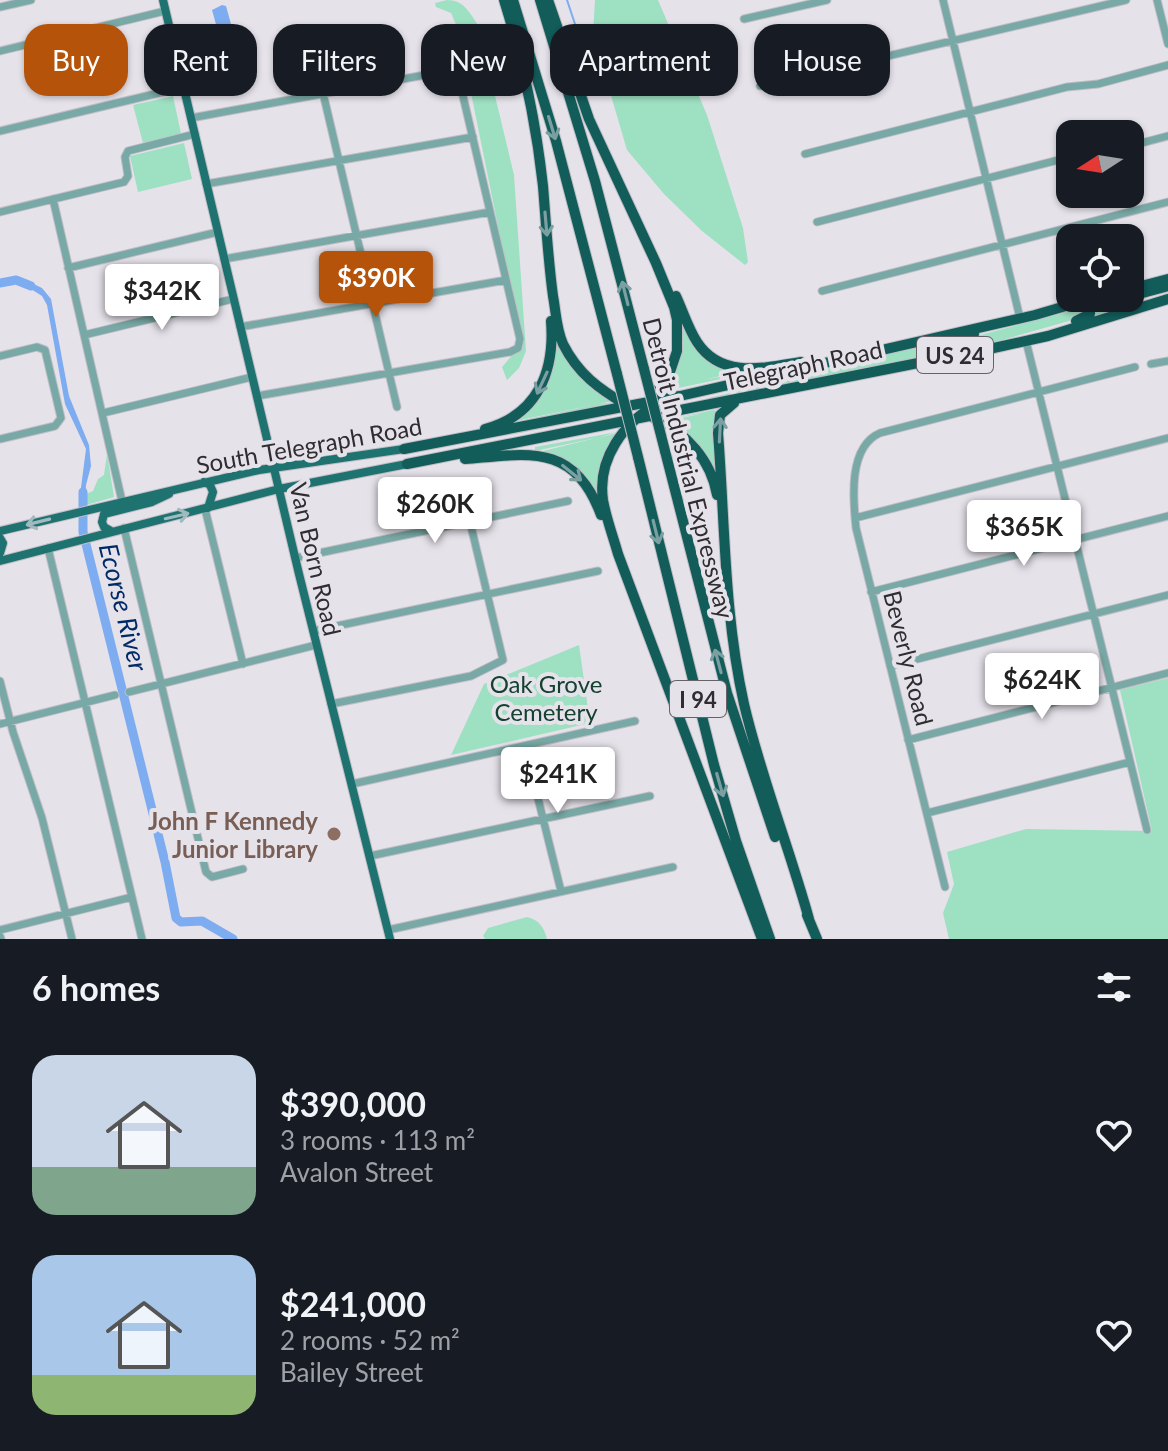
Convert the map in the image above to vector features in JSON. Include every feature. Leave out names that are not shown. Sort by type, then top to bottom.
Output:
[{"type":"highway","points":[[504,0],[520,52],[537,138],[550,279],[558,330],[570,357],[593,384],[676,430],[694,445],[714,482],[723,524]]},
{"type":"highway","name":"Detroit Industrial Expressway","points":[[513,0],[556,141],[714,765],[770,939]]},
{"type":"highway","name":"Detroit Industrial Expressway","points":[[540,0],[581,133],[731,708],[760,795],[817,939]]},
{"type":"highway","points":[[548,0],[594,130],[656,263],[677,320],[677,351],[669,375],[613,448],[602,484],[606,515],[618,554]]},
{"type":"highway","points":[[656,263],[698,343],[723,364],[746,370],[870,351]]},
{"type":"highway","points":[[408,448],[506,422],[519,414],[538,394],[552,355],[550,279]]},
{"type":"highway","points":[[1144,285],[1168,279]]},
{"type":"highway","points":[[1144,294],[1168,286]]},
{"type":"highway","name":"Telegraph Road","points":[[1144,306],[1168,299]]},
{"type":"highway","name":"Telegraph Road","points":[[641,411],[671,397],[1056,309]]},
{"type":"highway","points":[[967,353],[961,341],[965,337],[1033,321],[1052,310]]},
{"type":"highway","points":[[998,347],[1013,339],[1086,317],[1090,312]]},
{"type":"highway","name":"Telegraph Road","points":[[641,411],[675,413],[818,381],[998,347],[1122,312]]},
{"type":"highway","points":[[739,400],[723,411],[719,421],[723,524],[733,640],[744,703],[770,799],[809,919]]},
{"type":"highway","name":"South Telegraph Road","points":[[408,448],[608,410],[641,411]]},
{"type":"highway","name":"South Telegraph Road","points":[[411,464],[611,425],[641,411]]},
{"type":"highway","points":[[411,464],[525,453],[561,464],[582,480],[591,492],[618,554],[762,939]]},
{"type":"main road","name":"Van Born Road","points":[[163,0],[168,24]]},
{"type":"main road","name":"Van Born Road","points":[[186,96],[316,645],[389,934]]},
{"type":"main road","name":"South Telegraph Road","points":[[0,531],[204,482],[408,448]]},
{"type":"main road","name":"South Telegraph Road","points":[[0,561],[279,489],[411,464]]},
{"type":"main road","points":[[204,482],[210,485],[213,492],[206,509]]},
{"type":"main road","points":[[112,531],[102,522],[107,513],[152,502],[183,487]]},
{"type":"main road","points":[[0,538],[3,543],[0,553]]},
{"type":"street","points":[[0,7],[31,0]]},
{"type":"street","points":[[744,19],[827,0]]},
{"type":"street","points":[[943,0],[1020,318]]},
{"type":"street","points":[[890,56],[1126,0]]},
{"type":"street","points":[[1157,0],[1168,44]]},
{"type":"street","points":[[0,51],[165,11]]},
{"type":"street","points":[[805,154],[1067,87],[1098,84],[1168,65]]},
{"type":"street","points":[[257,396],[510,352],[518,348],[520,339],[456,71],[405,79]]},
{"type":"street","points":[[0,131],[146,96]]},
{"type":"street","points":[[191,118],[307,96]]},
{"type":"street","points":[[324,96],[397,407]]},
{"type":"street","points":[[0,212],[124,182],[128,176],[125,157],[128,151],[195,134]]},
{"type":"street","points":[[1144,142],[1168,136]]},
{"type":"street","points":[[206,184],[473,137]]},
{"type":"street","points":[[817,222],[1056,161]]},
{"type":"street","points":[[53,199],[122,501]]},
{"type":"street","points":[[822,291],[1168,202]]},
{"type":"street","points":[[224,259],[490,212]]},
{"type":"street","points":[[68,268],[218,232]]},
{"type":"street","points":[[240,327],[506,280]]},
{"type":"street","points":[[84,335],[233,299]]},
{"type":"street","points":[[1026,341],[1147,830]]},
{"type":"street","points":[[0,356],[43,348],[61,418],[60,423],[0,439]]},
{"type":"street","points":[[1151,364],[1168,361]]},
{"type":"street","points":[[1038,392],[1135,367]]},
{"type":"street","points":[[103,413],[252,377]]},
{"type":"street","name":"Beverly Road","points":[[945,887],[855,518],[858,464],[861,450],[869,439],[894,429],[1038,392]]},
{"type":"street","points":[[855,518],[1168,438]]},
{"type":"street","points":[[295,558],[568,501]]},
{"type":"street","points":[[206,509],[243,664]]},
{"type":"street","points":[[871,592],[1168,516]]},
{"type":"street","points":[[331,704],[471,676],[502,662],[470,522]]},
{"type":"street","points":[[124,528],[209,876],[243,869]]},
{"type":"street","points":[[48,548],[142,939]]},
{"type":"street","points":[[313,631],[598,571]]},
{"type":"street","points":[[890,666],[1168,595]]},
{"type":"street","points":[[129,692],[316,645]]},
{"type":"street","points":[[908,740],[1168,673]]},
{"type":"street","points":[[0,681],[10,722],[42,818],[72,939]]},
{"type":"street","points":[[0,724],[115,695]]},
{"type":"street","points":[[352,784],[635,721]]},
{"type":"street","points":[[525,746],[561,891]]},
{"type":"street","points":[[927,813],[1130,762]]},
{"type":"street","points":[[370,856],[650,796]]},
{"type":"street","points":[[389,934],[673,867]]},
{"type":"street","points":[[0,935],[132,897]]},
{"type":"green space","points":[[447,0],[462,4],[477,24],[456,24],[451,13],[436,7],[435,3]]},
{"type":"green space","points":[[595,0],[658,0],[668,24],[594,24]]},
{"type":"green space","points":[[173,96],[181,134],[143,143],[133,105]]},
{"type":"green space","points":[[472,96],[495,96],[514,175],[526,351],[519,368],[507,380],[502,367],[522,344]]},
{"type":"green space","points":[[611,96],[699,96],[743,228],[748,262],[745,265],[702,231],[664,194],[627,150]]},
{"type":"green space","points":[[184,143],[192,179],[138,192],[130,156]]},
{"type":"green space","points":[[1067,312],[1083,312],[1076,319],[984,345],[967,346],[966,342],[973,337]]},
{"type":"green space","points":[[683,325],[693,339],[734,370],[733,373],[703,380],[734,374],[735,371],[740,375],[664,391],[682,345]]},
{"type":"green space","points":[[956,338],[956,350],[708,401],[708,398],[762,386],[812,370]]},
{"type":"green space","points":[[559,344],[588,384],[613,401],[598,404],[615,402],[513,425],[514,420],[516,422],[593,405],[516,421],[544,389],[552,368],[555,345]]},
{"type":"green space","points":[[718,409],[714,411],[717,411],[715,469],[698,444],[669,421],[704,413],[667,420]]},
{"type":"green space","points":[[617,432],[598,438],[617,433],[598,494],[595,495],[588,484],[539,452],[596,438],[535,451],[535,447]]},
{"type":"green space","points":[[107,454],[114,497],[86,505],[86,494],[93,491],[98,479],[104,475]]},
{"type":"green space","name":"Oak Grove Cemetery","points":[[579,645],[590,723],[451,755],[484,684]]},
{"type":"green space","points":[[1168,678],[1168,939],[949,939],[943,913],[954,884],[947,852],[1026,829],[1152,831],[1120,690]]},
{"type":"green space","points":[[527,917],[540,925],[547,939],[485,939],[483,936],[488,928]]},
{"type":"water","points":[[226,6],[231,24],[216,24],[212,10]]},
{"type":"water","points":[[21,278],[42,288],[51,299],[69,396],[89,445],[91,466],[85,502],[79,503],[86,449],[65,404],[47,305],[42,296],[20,282]]},
{"type":"waterway","points":[[567,0],[575,24]]},
{"type":"waterway","name":"Ecorse River","points":[[0,283],[16,280],[31,286]]},
{"type":"waterway","name":"Ecorse River","points":[[83,492],[83,532],[165,862],[176,918],[181,922],[202,921],[233,939]]},
{"type":"place","name":"John F Kennedy Junior Library","points":[[334,834]]}]
